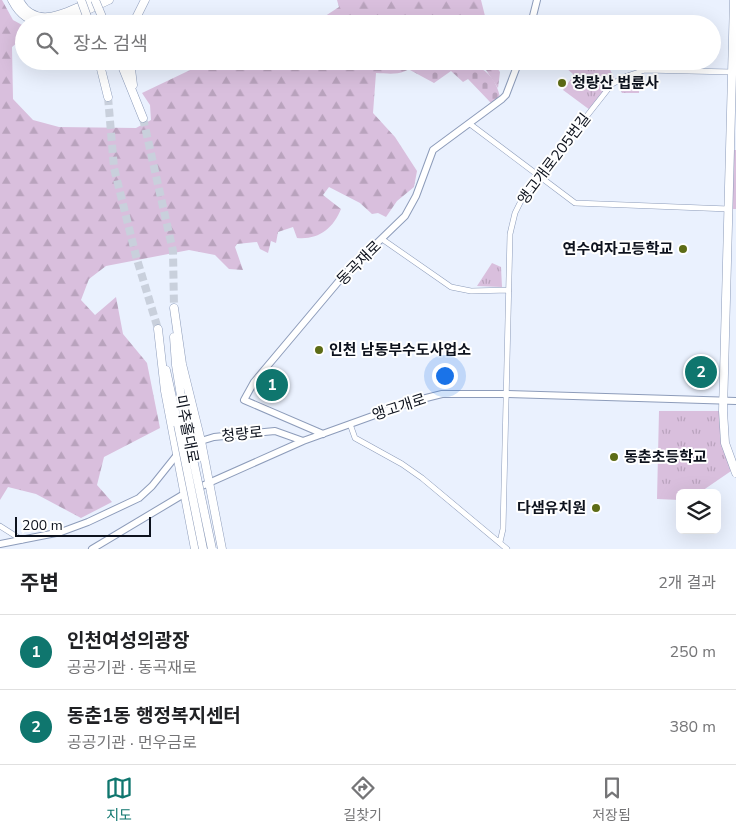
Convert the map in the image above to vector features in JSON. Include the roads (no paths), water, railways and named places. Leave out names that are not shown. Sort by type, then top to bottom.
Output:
[{"type":"main road","points":[[12,0],[23,15]]},
{"type":"main road","points":[[19,0],[34,15]]},
{"type":"main road","points":[[82,0],[87,15]]},
{"type":"main road","points":[[61,15],[95,0],[101,15]]},
{"type":"main road","points":[[70,15],[108,0]]},
{"type":"main road","points":[[138,15],[145,0]]},
{"type":"main road","points":[[734,0],[723,400],[725,443],[736,473]]},
{"type":"main road","points":[[101,70],[108,97]]},
{"type":"main road","points":[[124,70],[143,118]]},
{"type":"main road","points":[[131,70],[135,97]]},
{"type":"main road","name":"미추홀대로","points":[[201,441],[182,364],[174,308],[174,353],[181,423],[204,549]]},
{"type":"main road","name":"미추홀대로","points":[[176,456],[162,375],[158,329],[212,549]]},
{"type":"main road","points":[[201,441],[222,549]]},
{"type":"main road","points":[[176,456],[195,549]]},
{"type":"street","points":[[533,15],[537,0]]},
{"type":"street","name":"동곡재로","points":[[323,434],[244,400],[254,382],[344,275],[405,216],[416,196],[433,150],[506,95],[516,70]]},
{"type":"street","name":"앵고개로205번길","points":[[500,542],[510,234],[514,213],[539,177],[612,84],[627,76],[646,70],[732,72]]},
{"type":"street","points":[[470,124],[575,203],[582,205],[729,209]]},
{"type":"street","points":[[382,239],[451,287],[472,291],[509,290]]},
{"type":"street","name":"앵고개로","points":[[92,549],[184,494],[303,441],[414,401],[442,394],[506,394],[736,401]]},
{"type":"street","points":[[350,424],[356,438],[402,464],[422,478],[507,549]]},
{"type":"street","name":"청량로","points":[[0,544],[61,532],[88,522],[139,498],[152,486],[176,456],[201,441],[214,437],[275,431],[303,441]]},
{"type":"street","points":[[0,526],[22,540]]},
{"type":"tunnel","points":[[108,97],[114,168],[136,256],[158,329]]},
{"type":"tunnel","points":[[143,118],[173,251],[174,308]]},
{"type":"place","name":"청량산 법륜사","points":[[562,83]]},
{"type":"place","name":"연수여자고등학교","points":[[683,249]]},
{"type":"place","name":"인천 남동부수도사업소","points":[[319,350]]},
{"type":"place","name":"동춘1동 행정복지센터","points":[[701,372]]},
{"type":"place","name":"인천여성의광장","points":[[272,385]]},
{"type":"place","name":"동춘초등학교","points":[[614,457]]},
{"type":"place","name":"다샘유치원","points":[[596,508]]}]
